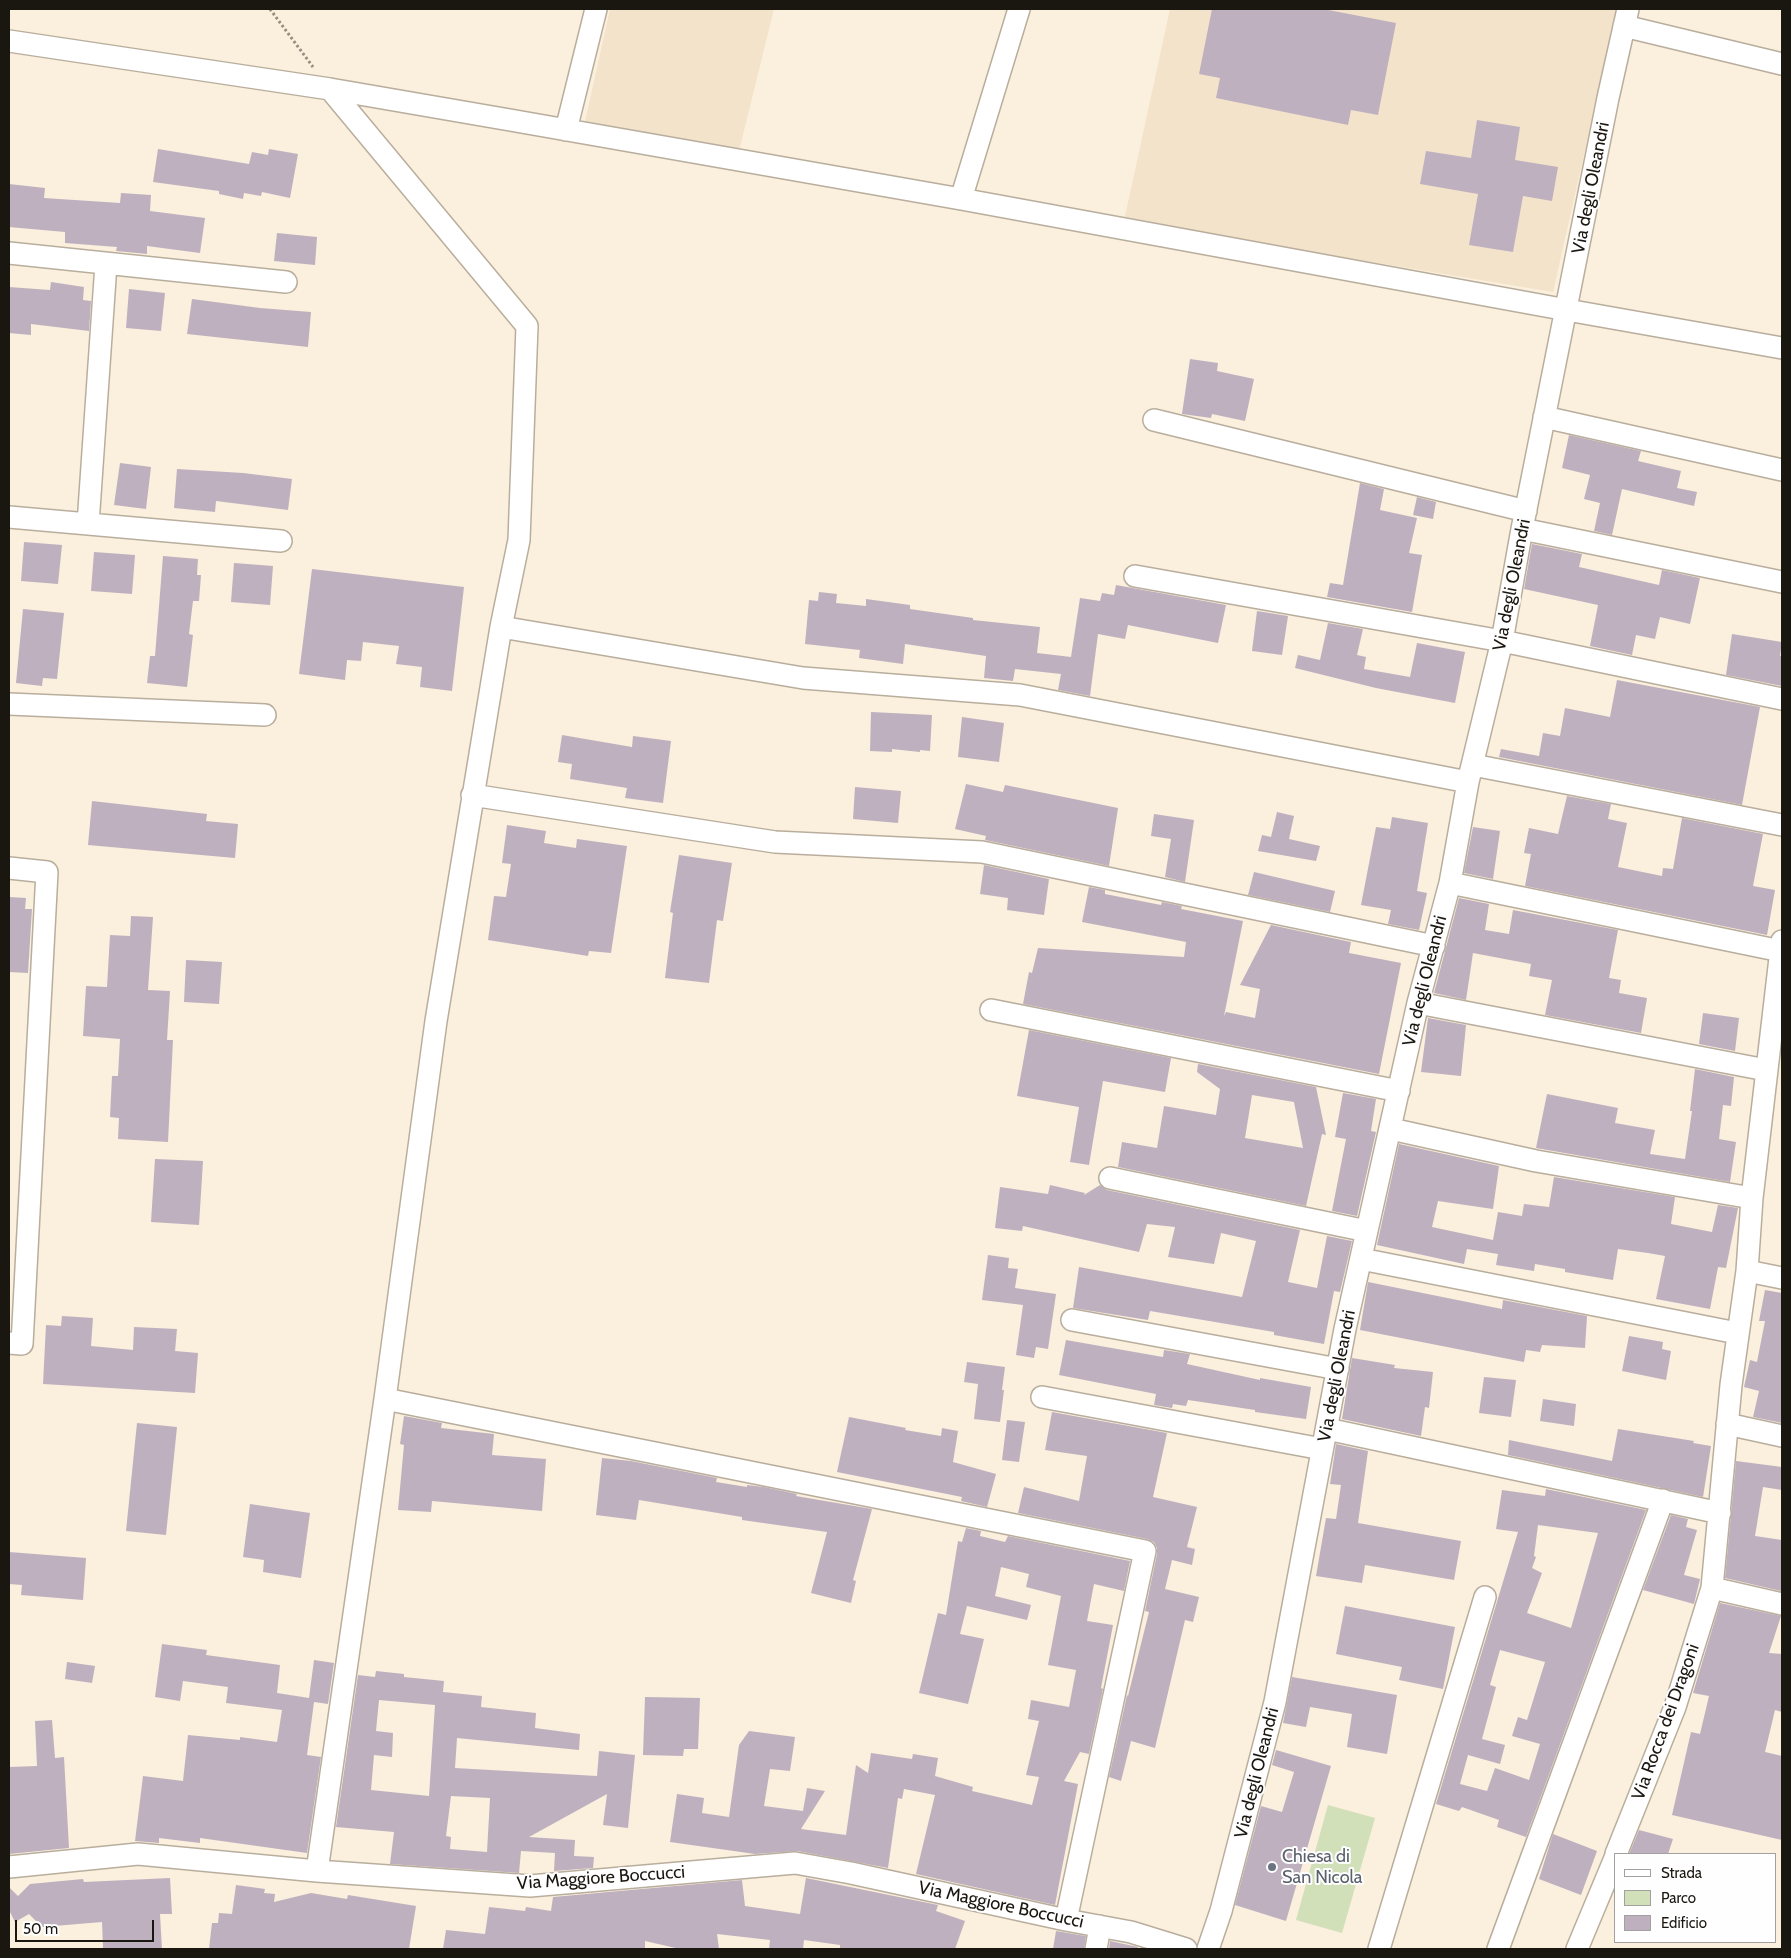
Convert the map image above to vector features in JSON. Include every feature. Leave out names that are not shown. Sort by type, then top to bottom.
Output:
[{"type":"street","points":[[566,130],[596,9]]},
{"type":"street","points":[[961,200],[1019,9]]},
{"type":"street","points":[[1626,17],[1782,64]]},
{"type":"street","name":"Via degli Oleandri","points":[[1208,1949],[1221,1910],[1275,1702],[1324,1439],[1366,1231],[1418,1003],[1450,883],[1470,774],[1502,641],[1544,417],[1626,17]]},
{"type":"street","points":[[9,41],[330,90],[566,130],[1782,348]]},
{"type":"street","points":[[317,1871],[385,1399],[436,1022],[472,795],[501,627],[519,540],[527,326],[330,90]]},
{"type":"street","points":[[9,253],[286,282]]},
{"type":"street","points":[[88,524],[106,264]]},
{"type":"street","points":[[1544,417],[1782,470]]},
{"type":"street","points":[[1154,420],[1524,520],[1782,582]]},
{"type":"street","points":[[9,517],[281,541]]},
{"type":"street","points":[[1135,576],[1502,641],[1782,699]]},
{"type":"street","points":[[501,627],[803,678],[1020,696],[1470,774],[1782,824]]},
{"type":"street","points":[[9,704],[265,715]]},
{"type":"street","points":[[472,795],[775,842],[982,852],[1434,946]]},
{"type":"street","points":[[9,868],[48,872],[22,1344],[9,1343]]},
{"type":"street","points":[[1450,883],[1781,946]]},
{"type":"street","name":"Via Rocca dei Dragoni","points":[[1616,1853],[1675,1707],[1712,1588],[1727,1424],[1746,1271],[1766,1070],[1777,1020],[1781,946]]},
{"type":"street","points":[[1418,1003],[1766,1070]]},
{"type":"street","points":[[991,1010],[1398,1091]]},
{"type":"street","points":[[1390,1130],[1536,1160],[1752,1198]]},
{"type":"street","points":[[1110,1178],[1366,1231]]},
{"type":"street","points":[[1361,1258],[1737,1333]]},
{"type":"street","points":[[1746,1271],[1782,1278]]},
{"type":"street","points":[[1072,1320],[1338,1368]]},
{"type":"street","points":[[1042,1397],[1324,1439],[1663,1500],[1720,1513]]},
{"type":"street","points":[[385,1399],[1145,1551],[1066,1920]]},
{"type":"street","points":[[1727,1424],[1782,1436]]},
{"type":"street","points":[[1498,1949],[1663,1500]]},
{"type":"street","points":[[1712,1588],[1782,1604]]},
{"type":"street","points":[[1379,1949],[1485,1597]]},
{"type":"street","name":"Via Maggiore Boccucci","points":[[9,1867],[138,1854],[317,1871],[530,1886],[795,1863],[851,1872],[1066,1920],[1131,1932],[1186,1949]]},
{"type":"street","points":[[1577,1949],[1614,1860]]},
{"type":"street","points":[[1096,1949],[1100,1926]]},
{"type":"path","points":[[270,9],[330,90]]},
{"type":"shaded area","points":[[610,9],[774,9],[739,151],[585,122]]},
{"type":"shaded area","points":[[1170,9],[1617,9],[1553,292],[1124,221]]},
{"type":"green space","points":[[1328,1805],[1375,1818],[1342,1933],[1296,1920]]},
{"type":"building","points":[[1212,9],[1323,9],[1396,23],[1378,115],[1351,110],[1348,125],[1216,98],[1220,78],[1199,74]]},
{"type":"building","points":[[1477,120],[1520,127],[1515,160],[1558,167],[1552,201],[1523,196],[1513,252],[1469,245],[1478,194],[1420,184],[1426,151],[1471,158]]},
{"type":"building","points":[[158,149],[249,164],[252,152],[268,155],[269,149],[298,154],[290,198],[262,192],[261,196],[244,193],[243,199],[219,194],[219,191],[153,182]]},
{"type":"building","points":[[9,184],[45,188],[44,198],[120,203],[121,193],[151,195],[150,211],[205,218],[200,253],[147,246],[147,254],[116,251],[117,247],[65,243],[65,232],[9,227]]},
{"type":"building","points":[[277,233],[317,237],[315,265],[274,261]]},
{"type":"building","points":[[51,282],[84,287],[83,300],[91,301],[89,331],[31,324],[31,335],[9,333],[9,287],[50,290]]},
{"type":"building","points":[[129,289],[165,293],[161,331],[126,328]]},
{"type":"building","points":[[192,299],[260,308],[311,312],[308,347],[187,334]]},
{"type":"building","points":[[1190,359],[1218,363],[1217,371],[1254,379],[1245,421],[1212,414],[1211,418],[1182,414]]},
{"type":"building","points":[[1569,435],[1641,451],[1638,461],[1681,471],[1677,488],[1697,492],[1694,506],[1622,489],[1612,535],[1594,531],[1600,503],[1584,499],[1590,475],[1562,468]]},
{"type":"building","points":[[120,463],[151,467],[146,509],[114,505]]},
{"type":"building","points":[[177,469],[243,473],[292,479],[288,510],[216,501],[215,512],[174,508]]},
{"type":"building","points":[[1360,483],[1384,489],[1380,510],[1417,518],[1409,553],[1422,555],[1412,612],[1327,597],[1330,583],[1343,585]]},
{"type":"building","points":[[1417,497],[1436,502],[1433,519],[1413,515]]},
{"type":"building","points":[[24,542],[62,545],[58,584],[21,581]]},
{"type":"building","points":[[1532,544],[1582,554],[1579,567],[1659,585],[1662,570],[1700,578],[1690,624],[1660,617],[1655,639],[1636,635],[1632,655],[1590,646],[1598,605],[1524,589]]},
{"type":"building","points":[[94,552],[135,555],[132,594],[91,591]]},
{"type":"building","points":[[163,556],[198,559],[197,575],[201,575],[199,601],[193,601],[189,634],[193,635],[187,687],[147,683],[150,656],[155,656]]},
{"type":"building","points":[[234,563],[273,566],[270,605],[231,602]]},
{"type":"building","points":[[312,569],[464,587],[452,691],[420,687],[422,667],[396,664],[399,646],[363,642],[361,661],[347,660],[345,680],[299,674]]},
{"type":"building","points":[[1116,585],[1226,605],[1218,643],[1128,625],[1125,639],[1098,634],[1090,696],[1058,690],[1061,674],[1015,669],[1013,681],[984,678],[986,656],[905,644],[903,664],[859,658],[860,650],[805,644],[809,600],[818,601],[819,592],[837,594],[836,603],[866,606],[866,599],[910,605],[910,609],[973,618],[973,620],[1040,627],[1037,653],[1071,657],[1080,598],[1100,601],[1102,593],[1114,595]]},
{"type":"building","points":[[23,609],[64,613],[57,679],[43,678],[42,686],[16,683]]},
{"type":"building","points":[[1257,611],[1288,616],[1282,655],[1252,651]]},
{"type":"building","points":[[1328,623],[1363,629],[1357,655],[1366,657],[1364,669],[1410,677],[1417,643],[1465,652],[1455,703],[1376,688],[1295,668],[1298,655],[1320,660]]},
{"type":"building","points":[[1732,634],[1782,642],[1780,656],[1782,656],[1782,686],[1726,675]]},
{"type":"building","points":[[1617,680],[1760,707],[1742,805],[1499,757],[1501,749],[1539,756],[1543,733],[1560,736],[1565,708],[1610,717]]},
{"type":"building","points":[[871,712],[932,715],[930,751],[920,750],[920,752],[892,749],[892,752],[870,751]]},
{"type":"building","points":[[962,717],[1004,723],[999,762],[958,757]]},
{"type":"building","points":[[562,735],[632,747],[633,736],[671,741],[663,803],[625,798],[627,788],[570,779],[572,764],[558,762]]},
{"type":"building","points":[[966,784],[1003,792],[1005,785],[1118,808],[1109,866],[985,840],[986,836],[955,829]]},
{"type":"building","points":[[855,787],[901,791],[898,823],[853,819]]},
{"type":"building","points":[[1567,796],[1611,804],[1608,819],[1627,823],[1618,867],[1662,876],[1663,868],[1673,869],[1682,818],[1763,834],[1753,886],[1775,890],[1767,935],[1525,886],[1531,854],[1524,853],[1529,828],[1558,834]]},
{"type":"building","points":[[92,801],[207,814],[206,821],[238,824],[235,858],[88,845]]},
{"type":"building","points":[[1277,812],[1294,816],[1289,839],[1320,846],[1316,861],[1258,851],[1262,835],[1271,837]]},
{"type":"building","points":[[1154,814],[1194,820],[1185,882],[1165,877],[1171,839],[1151,836]]},
{"type":"building","points":[[1392,817],[1428,823],[1417,891],[1427,893],[1419,930],[1388,924],[1391,910],[1361,905],[1376,827],[1390,829]]},
{"type":"building","points":[[507,825],[546,831],[544,843],[576,848],[577,839],[627,846],[611,953],[589,951],[588,956],[488,940],[494,896],[506,897],[511,864],[502,863]]},
{"type":"building","points":[[1473,827],[1500,831],[1493,879],[1464,873]]},
{"type":"building","points":[[679,855],[732,863],[723,921],[717,920],[709,983],[665,978],[673,913],[670,912]]},
{"type":"building","points":[[984,865],[1049,879],[1044,915],[1007,910],[1008,898],[980,894]]},
{"type":"building","points":[[1254,872],[1335,891],[1330,912],[1248,895]]},
{"type":"building","points":[[1089,887],[1105,890],[1105,894],[1161,905],[1162,902],[1182,906],[1181,909],[1243,921],[1224,1016],[1226,1012],[1255,1018],[1260,989],[1240,985],[1271,925],[1351,942],[1349,953],[1401,963],[1379,1074],[1023,1004],[1029,972],[1032,973],[1038,948],[1184,957],[1186,942],[1082,922]]},
{"type":"building","points":[[9,897],[26,898],[25,909],[32,909],[28,973],[9,972]]},
{"type":"building","points":[[1459,898],[1489,904],[1485,930],[1509,934],[1513,910],[1618,930],[1609,978],[1621,980],[1619,993],[1647,998],[1641,1033],[1545,1015],[1552,980],[1529,976],[1531,964],[1473,953],[1466,1000],[1434,993]]},
{"type":"building","points":[[131,916],[153,917],[148,990],[170,991],[167,1040],[173,1040],[168,1142],[118,1139],[119,1118],[110,1117],[112,1076],[118,1076],[120,1039],[83,1036],[86,986],[107,987],[110,935],[130,936]]},
{"type":"building","points":[[186,960],[222,962],[219,1004],[184,1002]]},
{"type":"building","points":[[1703,1013],[1739,1018],[1735,1051],[1699,1044]]},
{"type":"building","points":[[1428,1018],[1466,1025],[1461,1076],[1421,1072]]},
{"type":"building","points":[[1029,1030],[1171,1058],[1165,1092],[1103,1081],[1089,1165],[1070,1162],[1079,1107],[1017,1096]]},
{"type":"building","points":[[1198,1064],[1316,1087],[1326,1135],[1322,1134],[1306,1206],[1118,1167],[1122,1142],[1157,1148],[1164,1106],[1216,1115],[1220,1089],[1197,1072]],"holes":[[[1252,1095],[1294,1102],[1303,1148],[1245,1138]]]},
{"type":"building","points":[[1695,1069],[1734,1077],[1731,1106],[1723,1105],[1719,1139],[1736,1142],[1730,1182],[1536,1148],[1547,1094],[1618,1108],[1615,1123],[1655,1130],[1650,1154],[1685,1159],[1692,1111],[1690,1111]]},
{"type":"building","points":[[1343,1093],[1376,1099],[1371,1131],[1376,1132],[1357,1216],[1332,1211],[1346,1139],[1335,1137]]},
{"type":"building","points":[[1399,1144],[1499,1166],[1493,1209],[1438,1201],[1432,1227],[1493,1240],[1498,1212],[1522,1216],[1524,1204],[1549,1207],[1554,1177],[1675,1197],[1671,1224],[1712,1232],[1718,1205],[1738,1208],[1726,1268],[1718,1267],[1710,1309],[1656,1299],[1665,1256],[1618,1249],[1613,1280],[1565,1272],[1565,1269],[1535,1264],[1534,1271],[1496,1265],[1498,1254],[1467,1249],[1464,1264],[1377,1245]]},
{"type":"building","points":[[155,1159],[203,1161],[199,1225],[151,1222]]},
{"type":"building","points":[[1050,1185],[1085,1193],[1084,1195],[1100,1185],[1107,1190],[1300,1230],[1288,1282],[1317,1288],[1327,1236],[1352,1241],[1340,1292],[1334,1291],[1324,1344],[1274,1335],[1274,1332],[1150,1311],[1148,1320],[1073,1308],[1079,1267],[1242,1297],[1256,1241],[1221,1233],[1214,1264],[1168,1257],[1175,1227],[1147,1224],[1139,1252],[1023,1226],[1022,1231],[995,1228],[1000,1187],[1048,1194]]},
{"type":"building","points":[[988,1255],[1009,1258],[1008,1268],[1018,1269],[1015,1288],[1056,1294],[1048,1349],[1036,1347],[1034,1358],[1016,1355],[1023,1305],[982,1300]]},
{"type":"building","points":[[1368,1282],[1502,1309],[1503,1300],[1587,1316],[1585,1348],[1542,1345],[1540,1352],[1526,1350],[1524,1362],[1360,1330]]},
{"type":"building","points":[[1765,1290],[1782,1293],[1782,1423],[1753,1417],[1759,1391],[1744,1387],[1750,1360],[1757,1362],[1765,1321],[1759,1321]]},
{"type":"building","points":[[62,1316],[93,1318],[91,1346],[133,1350],[134,1327],[177,1329],[175,1351],[198,1353],[195,1393],[43,1384],[46,1325],[61,1326]]},
{"type":"building","points":[[1629,1336],[1663,1342],[1662,1349],[1671,1351],[1666,1380],[1622,1371]]},
{"type":"building","points":[[1066,1340],[1163,1357],[1164,1350],[1190,1354],[1187,1364],[1260,1380],[1260,1378],[1311,1387],[1306,1419],[1188,1400],[1186,1406],[1173,1404],[1172,1408],[1154,1405],[1156,1394],[1059,1375]]},
{"type":"building","points":[[1352,1358],[1395,1365],[1394,1368],[1433,1372],[1429,1408],[1425,1407],[1421,1436],[1342,1419]]},
{"type":"building","points":[[967,1362],[1005,1367],[1000,1422],[974,1419],[978,1384],[964,1382]]},
{"type":"building","points":[[1484,1377],[1516,1380],[1511,1417],[1479,1413]]},
{"type":"building","points":[[1543,1399],[1576,1404],[1574,1426],[1540,1421]]},
{"type":"building","points":[[1052,1412],[1167,1433],[1153,1497],[1197,1507],[1187,1547],[1195,1549],[1192,1565],[1172,1560],[1165,1589],[1199,1597],[1193,1622],[1185,1620],[1155,1748],[1131,1741],[1121,1781],[1109,1777],[1127,1695],[1149,1612],[1145,1611],[1157,1548],[1154,1542],[1147,1539],[1018,1513],[1024,1487],[1079,1501],[1087,1456],[1045,1450]]},
{"type":"building","points":[[404,1416],[442,1423],[441,1428],[494,1434],[492,1455],[546,1459],[542,1511],[432,1501],[431,1512],[398,1510],[404,1445],[400,1444]]},
{"type":"building","points":[[849,1417],[941,1436],[942,1428],[958,1431],[953,1462],[996,1474],[987,1507],[961,1501],[962,1497],[837,1472]]},
{"type":"building","points":[[1007,1420],[1025,1422],[1019,1462],[1002,1460]]},
{"type":"building","points":[[137,1423],[177,1427],[166,1535],[126,1531]]},
{"type":"building","points":[[1618,1429],[1694,1441],[1693,1443],[1711,1446],[1703,1497],[1508,1455],[1509,1440],[1612,1461]]},
{"type":"building","points":[[1336,1444],[1368,1451],[1358,1523],[1461,1541],[1454,1580],[1365,1565],[1362,1583],[1316,1576],[1326,1518],[1336,1519],[1341,1485],[1330,1484]]},
{"type":"building","points":[[602,1458],[631,1461],[717,1478],[716,1482],[747,1487],[747,1485],[764,1487],[797,1494],[796,1496],[872,1509],[853,1580],[856,1581],[851,1603],[811,1593],[827,1532],[742,1520],[742,1517],[639,1500],[636,1520],[596,1515]]},
{"type":"building","points":[[1736,1461],[1782,1467],[1782,1490],[1763,1487],[1755,1536],[1782,1540],[1781,1591],[1725,1578]]},
{"type":"building","points":[[1546,1489],[1646,1510],[1526,1837],[1497,1827],[1499,1820],[1462,1807],[1459,1811],[1436,1804],[1518,1532],[1496,1529],[1502,1490],[1545,1496]],"holes":[[[1538,1525],[1598,1533],[1571,1628],[1527,1613],[1542,1573],[1532,1568],[1536,1557],[1534,1556]],[[1500,1650],[1545,1662],[1527,1720],[1518,1717],[1512,1736],[1540,1744],[1529,1780],[1495,1768],[1487,1791],[1460,1784],[1468,1755],[1500,1764],[1505,1745],[1482,1739],[1496,1687],[1490,1685]]]},
{"type":"building","points":[[250,1504],[310,1513],[301,1578],[263,1572],[264,1560],[243,1557]]},
{"type":"building","points":[[1671,1515],[1688,1519],[1686,1527],[1697,1530],[1684,1575],[1700,1579],[1694,1604],[1643,1590]]},
{"type":"building","points":[[966,1528],[981,1531],[980,1536],[1005,1542],[1008,1536],[1130,1561],[1124,1591],[1094,1584],[1087,1621],[1113,1625],[1101,1688],[1103,1689],[1089,1754],[1080,1752],[1064,1781],[1078,1784],[1055,1905],[916,1874],[935,1795],[904,1789],[902,1799],[898,1798],[888,1868],[797,1851],[755,1854],[670,1842],[677,1794],[704,1798],[702,1813],[729,1817],[739,1745],[749,1731],[795,1737],[790,1771],[770,1769],[764,1806],[803,1811],[807,1788],[825,1791],[801,1829],[846,1835],[856,1765],[868,1773],[871,1753],[912,1759],[913,1754],[938,1758],[935,1776],[973,1787],[972,1791],[1032,1805],[1039,1777],[1026,1775],[1039,1721],[1028,1719],[1031,1700],[1069,1707],[1076,1670],[1048,1665],[1061,1596],[1026,1587],[1029,1574],[1001,1567],[995,1596],[1031,1605],[1027,1620],[967,1606],[960,1634],[984,1639],[968,1704],[919,1693],[938,1613],[946,1615],[958,1541],[962,1542]]},
{"type":"building","points":[[9,1552],[86,1558],[83,1600],[21,1595],[22,1585],[9,1584]]},
{"type":"building","points":[[1720,1603],[1781,1616],[1769,1653],[1782,1654],[1782,1712],[1775,1710],[1765,1752],[1782,1756],[1782,1840],[1672,1815],[1691,1732],[1700,1734],[1709,1696],[1693,1693]]},
{"type":"building","points":[[1345,1606],[1455,1627],[1443,1689],[1399,1680],[1402,1667],[1336,1654]]},
{"type":"building","points":[[162,1644],[207,1650],[206,1655],[280,1665],[277,1693],[309,1698],[314,1660],[334,1663],[328,1704],[314,1702],[307,1755],[321,1757],[307,1853],[200,1838],[200,1843],[159,1838],[159,1843],[135,1841],[143,1776],[183,1781],[188,1735],[240,1740],[240,1737],[277,1742],[282,1710],[226,1703],[228,1687],[183,1681],[180,1701],[155,1697]]},
{"type":"building","points":[[67,1662],[95,1666],[92,1683],[65,1679]]},
{"type":"building","points":[[376,1671],[404,1674],[404,1677],[444,1681],[443,1692],[482,1696],[481,1707],[536,1713],[535,1728],[580,1734],[579,1750],[457,1738],[455,1768],[597,1776],[599,1751],[635,1755],[628,1828],[603,1825],[607,1794],[529,1837],[575,1840],[574,1856],[594,1857],[593,1868],[554,1871],[555,1853],[521,1851],[519,1873],[390,1864],[394,1832],[336,1827],[358,1675],[375,1677]],"holes":[[[379,1700],[435,1705],[429,1796],[371,1790],[374,1755],[392,1757],[393,1733],[376,1731]],[[451,1796],[490,1798],[487,1852],[450,1849],[451,1837],[446,1836]]]},
{"type":"building","points":[[1292,1677],[1397,1695],[1387,1754],[1347,1747],[1352,1714],[1310,1707],[1306,1727],[1283,1723]]},
{"type":"building","points":[[645,1697],[700,1698],[698,1749],[684,1749],[683,1756],[643,1755]]},
{"type":"building","points":[[52,1720],[55,1758],[64,1757],[69,1848],[9,1854],[9,1767],[37,1766],[35,1721]]},
{"type":"building","name":"Chiesa di San Nicola","points":[[1276,1750],[1331,1766],[1286,1921],[1235,1905],[1261,1806],[1282,1812],[1294,1772],[1272,1765]]},
{"type":"building","points":[[1639,1830],[1673,1839],[1668,1853],[1629,1853]]},
{"type":"building","points":[[1553,1834],[1597,1851],[1581,1895],[1539,1879]]},
{"type":"building","points":[[170,1878],[172,1914],[160,1914],[162,1949],[103,1949],[102,1922],[42,1927],[29,1914],[15,1922],[9,1910],[9,1887],[18,1896],[30,1884],[83,1879],[84,1882]]},
{"type":"building","points":[[806,1878],[938,1905],[936,1911],[965,1921],[955,1949],[840,1949],[840,1945],[804,1940],[803,1949],[769,1949],[770,1940],[717,1934],[719,1949],[680,1949],[645,1941],[645,1949],[443,1949],[446,1930],[485,1934],[489,1907],[525,1911],[526,1907],[551,1911],[553,1897],[742,1880],[745,1906],[800,1914]]},
{"type":"building","points":[[236,1885],[265,1889],[264,1893],[275,1894],[274,1902],[311,1893],[347,1899],[348,1895],[416,1906],[409,1949],[209,1949],[212,1923],[218,1923],[219,1913],[232,1914]]},
{"type":"building","points":[[1056,1931],[1086,1936],[1084,1949],[1053,1949]]},
{"type":"building","points":[[1110,1941],[1138,1947],[1137,1949],[1109,1949]]},
{"type":"place","name":"Chiesa di San Nicola","points":[[1272,1867]]}]
